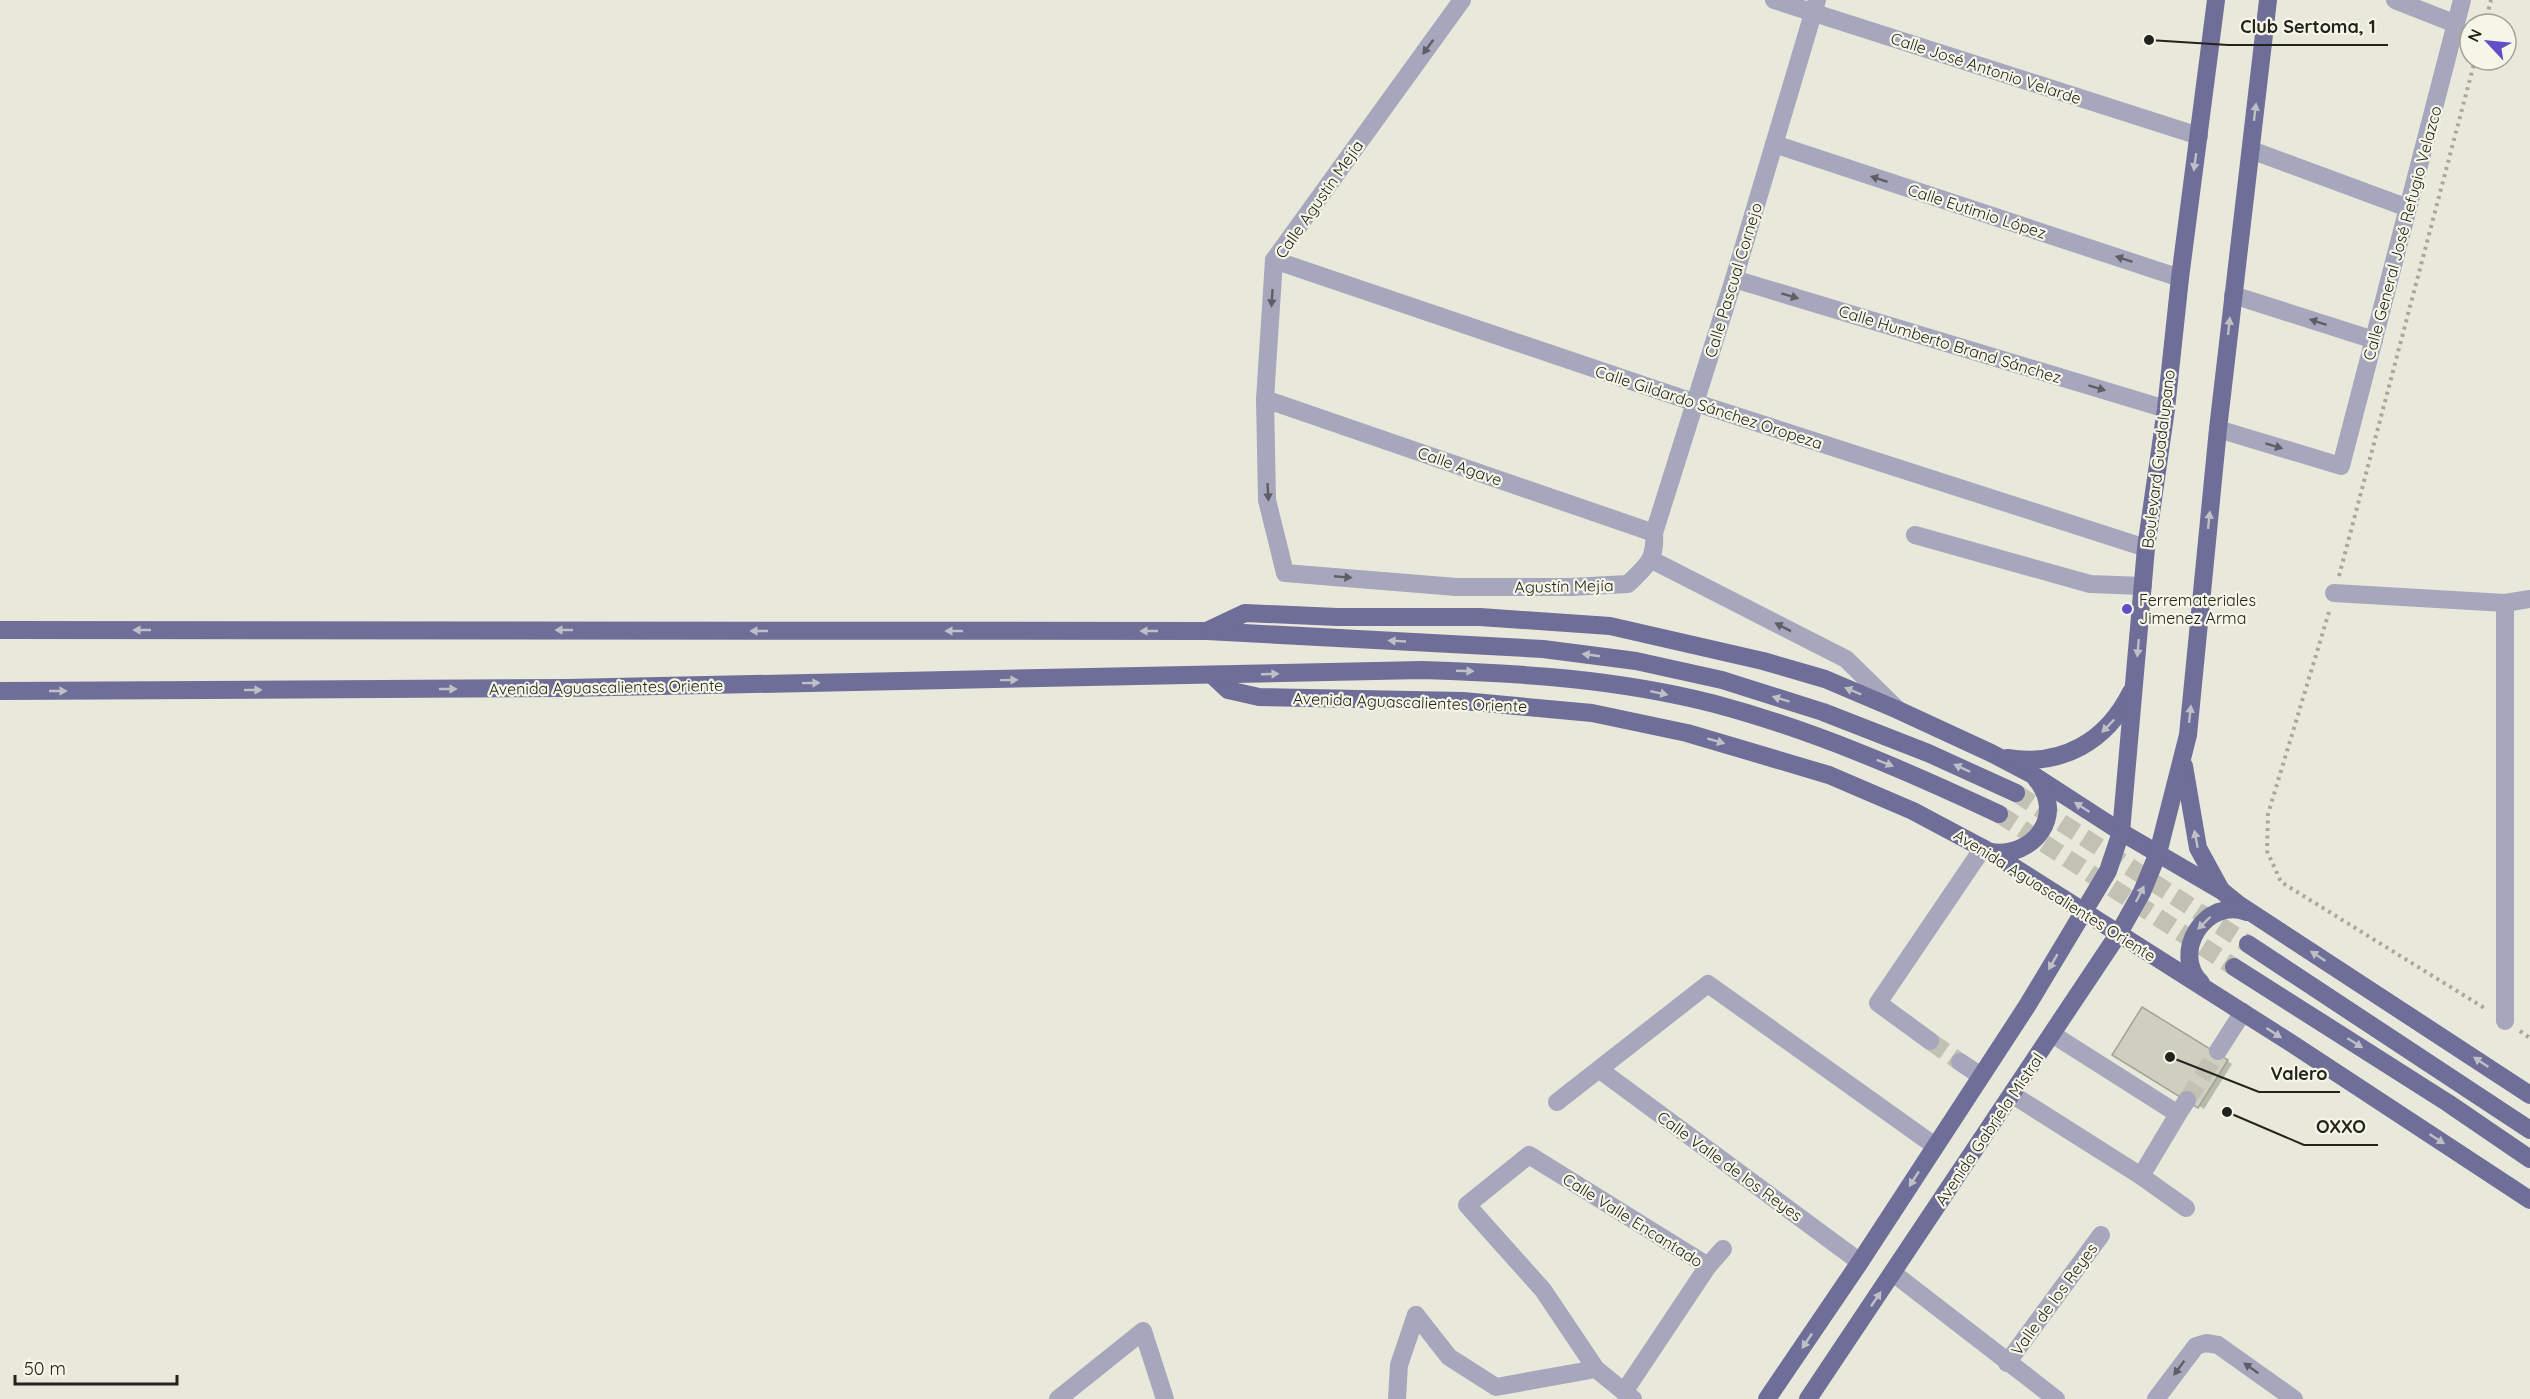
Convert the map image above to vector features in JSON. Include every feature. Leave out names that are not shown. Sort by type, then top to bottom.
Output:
[{"type":"main road","name":"Boulevard Guadalupano","points":[[2082,911],[2108,871],[2121,832],[2146,548],[2166,409],[2180,278],[2216,0]]},
{"type":"main road","points":[[2158,853],[2188,735],[2218,429],[2268,0]]},
{"type":"main road","points":[[1207,631],[1245,613],[1337,617],[1480,617],[1610,626],[1763,661],[1825,680],[1898,710],[1991,753],[2033,776],[2121,832],[2222,891],[2530,1095]]},
{"type":"main road","points":[[0,630],[1207,631],[1543,649],[1636,661],[1722,680],[1823,712],[1928,753],[2016,793]]},
{"type":"main road","name":"Avenida Aguascalientes Oriente","points":[[0,691],[578,688],[1422,670],[1525,673],[1626,686],[1714,704],[1802,731],[1916,775],[1999,814]]},
{"type":"main road","name":"Avenida Aguascalientes Oriente","points":[[1212,675],[1228,690],[1259,697],[1462,701],[1592,713],[1687,733],[1829,775],[1913,812],[1986,850],[2243,1012],[2530,1200]]},
{"type":"main road","points":[[1991,753],[2026,761],[2044,760],[2078,750],[2092,741],[2115,719],[2128,699],[2136,676]]},
{"type":"main road","points":[[2183,757],[2198,848],[2222,891]]},
{"type":"main road","points":[[1986,850],[2001,853],[2022,849],[2038,835],[2044,826],[2047,815],[2045,794],[2033,776]]},
{"type":"main road","name":"Avenida Gabriela Mistral","points":[[1808,1399],[2119,933],[2142,892],[2158,853]]},
{"type":"main road","points":[[2210,991],[2194,976],[2190,965],[2189,954],[2195,932],[2201,923],[2219,912],[2240,909],[2257,916]]},
{"type":"main road","name":"Avenida Gabriela Mistral","points":[[1767,1399],[1860,1262],[2027,1006],[2082,911]]},
{"type":"main road","points":[[2248,944],[2530,1130]]},
{"type":"main road","points":[[2235,967],[2448,1103],[2530,1159]]},
{"type":"street","name":"Calle Agustín Mejía","points":[[1285,573],[1268,500],[1266,399],[1274,260],[1462,0]]},
{"type":"street","name":"Calle José Antonio Velarde","points":[[1774,0],[1815,6],[2199,136]]},
{"type":"street","points":[[2395,0],[2456,24]]},
{"type":"street","name":"Calle General José Refugio Velazco","points":[[2218,429],[2341,466],[2462,0]]},
{"type":"street","name":"Calle Pascual Cornejo","points":[[1652,560],[1655,549],[1654,533],[1734,279],[1815,6]]},
{"type":"street","name":"Calle Eutimio López","points":[[1774,144],[2180,278]]},
{"type":"street","points":[[2251,150],[2408,208]]},
{"type":"street","name":"Calle Gildardo Sánchez Oropeza","points":[[1274,260],[1696,403],[2146,548]]},
{"type":"street","name":"Calle Humberto Brand Sánchez","points":[[1734,279],[2166,409]]},
{"type":"street","points":[[2233,295],[2374,340]]},
{"type":"street","name":"Calle Agave","points":[[1266,399],[1654,533]]},
{"type":"street","points":[[1915,535],[2090,584],[2143,586]]},
{"type":"street","points":[[1652,560],[1846,659],[1898,710]]},
{"type":"street","name":"Agustín Mejía","points":[[1285,573],[1456,587],[1571,587],[1628,584],[1652,560]]},
{"type":"street","points":[[2334,593],[2505,603],[2530,599]]},
{"type":"street","points":[[2505,603],[2505,1021]]},
{"type":"street","points":[[1930,1041],[1878,1003],[1986,850]]},
{"type":"street","points":[[1557,1102],[1708,984],[1935,1146]]},
{"type":"street","points":[[2218,1051],[2243,1012]]},
{"type":"street","points":[[2052,1034],[2182,1107],[2141,1176]]},
{"type":"street","points":[[1960,1062],[1981,1076]]},
{"type":"street","name":"Calle Valle de los Reyes","points":[[1600,1070],[1860,1262]]},
{"type":"street","points":[[2013,1095],[2141,1176],[2186,1208]]},
{"type":"street","name":"Calle Valle Encantado","points":[[1596,1370],[1543,1290],[1467,1204],[1530,1155],[1708,1266],[1628,1396]]},
{"type":"street","name":"Valle de los Reyes","points":[[2007,1363],[2101,1235]]},
{"type":"street","points":[[1708,1266],[1723,1249]]},
{"type":"street","points":[[1893,1273],[2056,1399]]},
{"type":"street","points":[[1397,1399],[1399,1365],[1416,1316],[1449,1357],[1496,1387],[1596,1370],[1628,1396]]},
{"type":"street","points":[[1058,1399],[1143,1331],[1165,1399]]},
{"type":"street","points":[[2157,1399],[2196,1346],[2206,1343],[2218,1345],[2294,1399]]},
{"type":"path","points":[[2472,72],[2334,593],[2268,814],[2266,851],[2281,882],[2530,1038]]},
{"type":"building","points":[[2142,1007],[2228,1060],[2198,1108],[2112,1055]]},
{"type":"tunnel","points":[[2016,793],[2248,944]]},
{"type":"tunnel","points":[[1999,814],[2234,967]]},
{"type":"tunnel","points":[[1930,1041],[1960,1062]]},
{"type":"tunnel","points":[[2187,1100],[2218,1051]]},
{"type":"place","name":"Club Sertoma, 1","points":[[2149,40]]},
{"type":"place","name":"Ferremateriales Jimenez Arma","points":[[2127,609]]},
{"type":"place","name":"Valero","points":[[2170,1057]]},
{"type":"place","name":"OXXO","points":[[2227,1112]]}]
